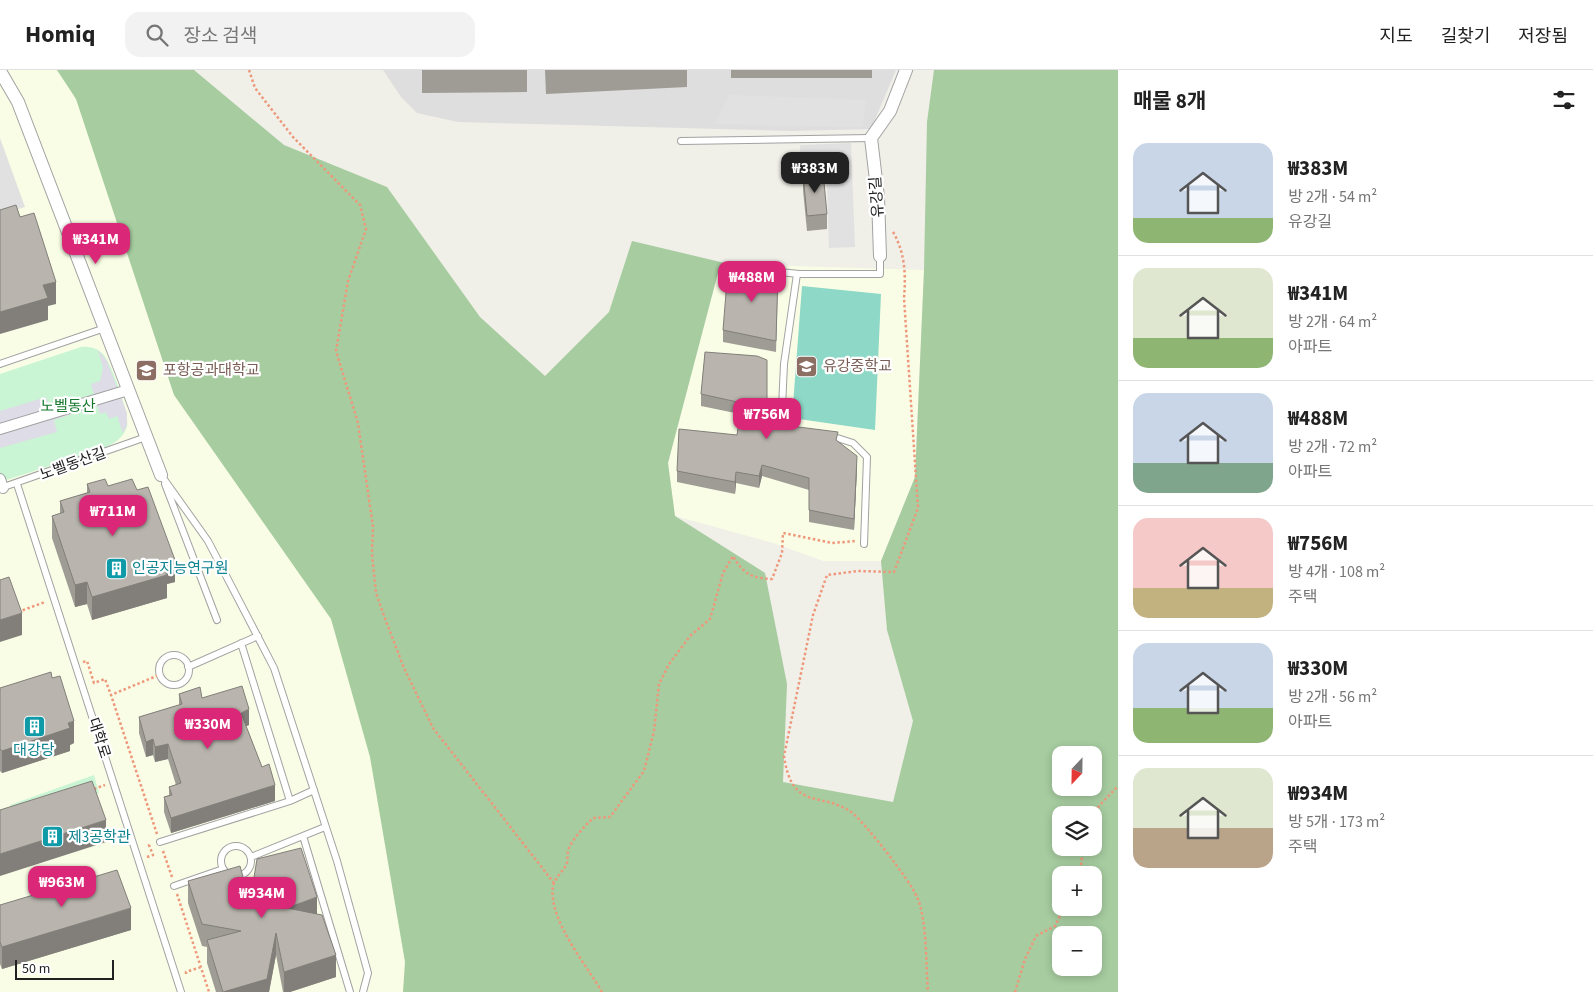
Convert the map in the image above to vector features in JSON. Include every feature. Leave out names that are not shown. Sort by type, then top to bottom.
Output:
[{"type":"street","points":[[871,138],[890,111],[906,70]]},
{"type":"street","points":[[0,72],[18,102],[161,475]]},
{"type":"street","name":"유강길","points":[[871,138],[878,210],[880,256]]},
{"type":"street","points":[[0,429],[128,390]]},
{"type":"lane","points":[[681,141],[871,138]]},
{"type":"lane","name":"유강길","points":[[797,274],[880,274],[880,256]]},
{"type":"lane","points":[[767,271],[797,274],[784,364],[780,430],[789,431]]},
{"type":"lane","points":[[0,364],[105,328]]},
{"type":"lane","points":[[822,434],[853,443],[867,457],[864,542]]},
{"type":"lane","name":"노벨동산길","points":[[1,485],[17,484],[146,437]]},
{"type":"lane","points":[[161,475],[217,620]]},
{"type":"lane","points":[[161,475],[208,541],[274,668],[314,790],[368,973],[363,992]]},
{"type":"lane","name":"대학로","points":[[17,484],[180,990]]},
{"type":"lane","points":[[188,667],[258,636]]},
{"type":"lane","points":[[241,643],[290,802]]},
{"type":"lane","points":[[170,655],[183,658],[188,667],[188,676],[178,685],[164,682],[159,675],[162,661],[170,655]]},
{"type":"lane","points":[[160,842],[290,802],[314,790]]},
{"type":"lane","points":[[251,857],[325,827]]},
{"type":"lane","points":[[303,836],[350,992]]},
{"type":"lane","points":[[230,847],[245,848],[251,857],[248,871],[240,876],[230,875],[223,869],[222,854],[230,847]]},
{"type":"lane","points":[[174,886],[223,869]]},
{"type":"path","points":[[250,70],[255,88],[293,137],[360,205],[366,229],[348,282],[336,351],[358,423],[373,527],[372,554],[376,593],[384,616],[404,668],[433,728],[554,883]]},
{"type":"path","points":[[878,210],[899,242],[906,278],[904,298],[918,508],[894,572],[858,571],[826,575],[813,615],[784,756],[788,772],[800,793],[854,814],[917,896],[921,915],[928,992]]},
{"type":"path","points":[[602,992],[576,952],[562,924],[552,900],[554,883],[566,864],[569,848],[585,826],[593,818],[610,817],[644,771],[654,731],[659,684],[669,664],[690,636],[710,619],[723,573],[733,556],[740,568],[754,578],[772,579],[782,553],[783,533],[832,543],[864,542]]},
{"type":"path","points":[[14,613],[54,598]]},
{"type":"path","points":[[75,665],[87,661],[94,683],[105,679],[209,992]]},
{"type":"path","points":[[111,695],[159,675]]},
{"type":"path","points":[[94,789],[112,782]]},
{"type":"path","points":[[1098,806],[1118,786]]},
{"type":"path","points":[[138,861],[153,855],[150,845],[160,842]]},
{"type":"path","points":[[1015,992],[1025,959],[1036,936],[1055,926],[1060,916]]},
{"type":"path","points":[[180,990],[190,985],[186,972],[201,967]]},
{"type":"shaded area","name":"포항공과대학교","points":[[0,70],[107,70],[496,992],[0,992]]},
{"type":"shaded area","points":[[383,70],[896,70],[871,129],[794,131],[458,122],[417,113],[401,97]]},
{"type":"shaded area","points":[[730,95],[866,100],[863,127],[714,124]]},
{"type":"shaded area","points":[[0,138],[25,207],[0,215]]},
{"type":"shaded area","points":[[851,143],[855,247],[829,248],[827,180],[801,181],[800,145]]},
{"type":"shaded area","name":"유강중학교","points":[[729,264],[924,270],[915,477],[881,561],[823,561],[773,543],[675,516],[668,463],[719,269]]},
{"type":"shaded area","points":[[98,350],[107,361],[127,413],[127,425],[123,433],[117,416],[109,419],[106,412],[100,414],[97,406],[54,420],[57,432],[0,448],[0,411],[46,397],[50,408],[94,394],[91,384],[100,381],[103,368]]},
{"type":"green space","points":[[57,70],[194,70],[284,145],[387,187],[480,317],[545,376],[609,312],[632,241],[729,264],[719,269],[668,463],[675,516],[765,573],[787,684],[783,782],[893,802],[913,721],[887,630],[881,561],[915,477],[924,270],[927,122],[934,70],[1118,70],[1118,992],[403,992],[405,962],[370,757],[331,619],[174,395],[76,99]]},
{"type":"green space","points":[[802,286],[881,294],[875,430],[792,418]]},
{"type":"green space","name":"노벨동산","points":[[81,347],[93,348],[101,352],[111,367],[126,411],[126,430],[114,443],[103,449],[0,482],[0,374]]},
{"type":"green space","points":[[94,775],[99,793],[16,822],[10,805]]},
{"type":"building","points":[[823,172],[827,214],[807,216],[803,174]]},
{"type":"building","points":[[16,205],[20,217],[34,213],[56,282],[43,285],[48,298],[0,312],[0,210]]},
{"type":"building","points":[[728,268],[778,272],[776,341],[723,330]]},
{"type":"building","points":[[705,352],[757,356],[767,360],[767,423],[838,432],[836,440],[857,456],[854,519],[809,510],[809,478],[762,465],[759,476],[736,472],[735,482],[677,471],[679,429],[737,435],[742,403],[701,394]]},
{"type":"building","name":"인공지능연구원","points":[[105,479],[108,486],[132,479],[137,490],[148,487],[175,560],[161,563],[167,575],[92,597],[87,582],[75,585],[52,516],[64,512],[60,501],[90,492],[87,484]]},
{"type":"building","points":[[9,577],[22,613],[0,620],[0,580]]},
{"type":"building","name":"대강당","points":[[51,672],[52,678],[60,676],[74,721],[68,723],[70,728],[2,751],[0,749],[0,688]]},
{"type":"building","points":[[242,686],[249,709],[241,713],[262,767],[269,764],[275,785],[171,818],[164,797],[172,795],[169,787],[181,783],[168,744],[155,747],[153,739],[146,742],[139,717],[182,704],[179,694],[200,687],[202,698]]},
{"type":"building","points":[[92,781],[106,820],[0,854],[0,810]]},
{"type":"building","points":[[301,848],[317,897],[287,908],[322,915],[336,955],[284,972],[276,933],[267,979],[223,992],[207,940],[241,931],[202,924],[188,881],[240,866],[250,902],[257,859]]},
{"type":"building","points":[[117,870],[131,908],[2,947],[0,942],[0,905]]},
{"type":"place","name":"유강중학교","points":[[807,366]]},
{"type":"place","name":"포항공과대학교","points":[[147,370]]},
{"type":"place","name":"인공지능연구원","points":[[116,568]]},
{"type":"place","name":"대강당","points":[[34,727]]},
{"type":"place","name":"제3공학관","points":[[52,837]]}]
